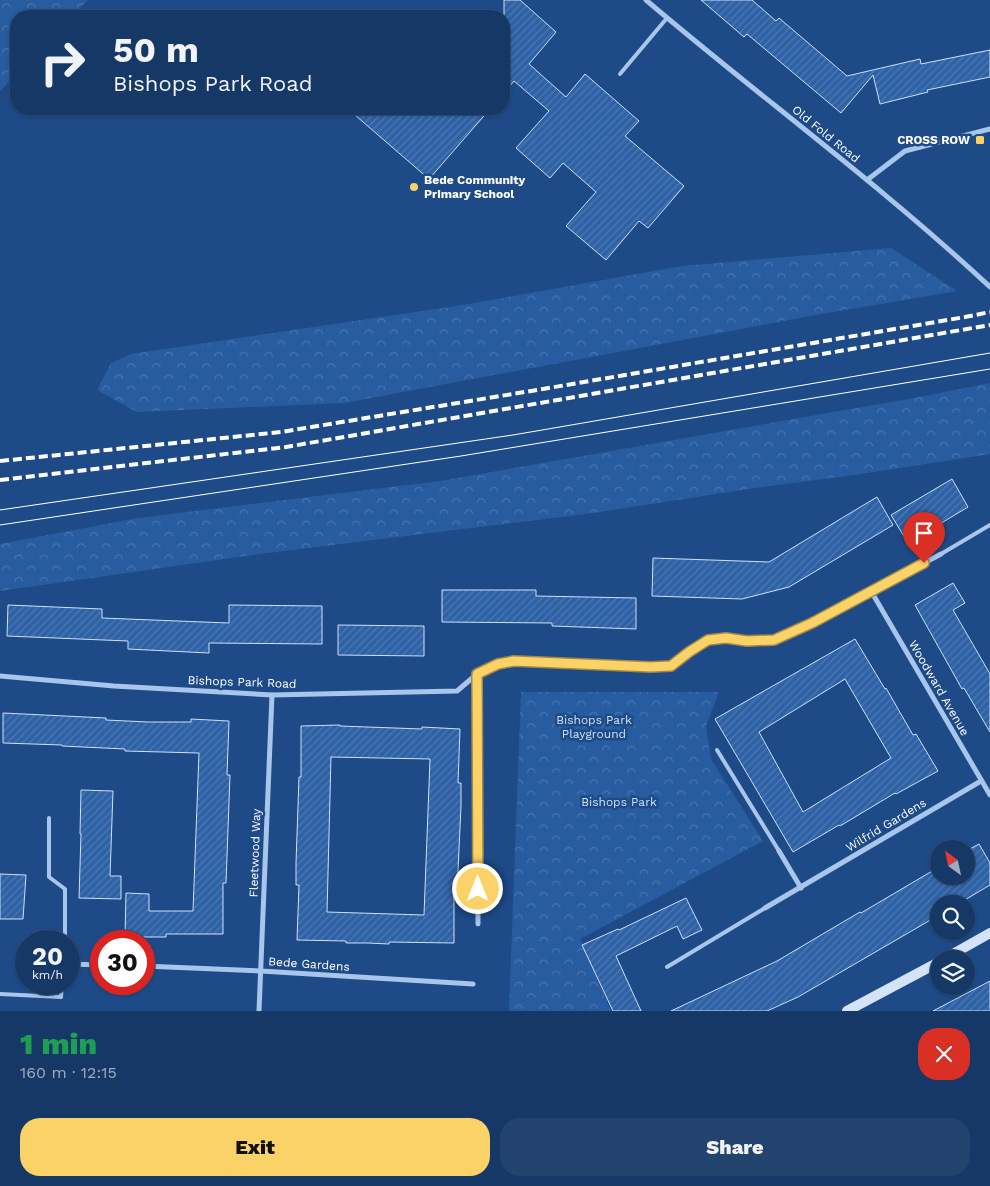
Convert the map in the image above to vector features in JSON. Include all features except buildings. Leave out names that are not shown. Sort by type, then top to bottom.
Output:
[{"type":"main road","points":[[960,950],[990,933]]},
{"type":"main road","points":[[847,1011],[930,967]]},
{"type":"street","name":"Old Fold Road","points":[[646,0],[867,180],[990,287]]},
{"type":"street","points":[[867,180],[905,151],[990,129]]},
{"type":"street","name":"Bishops Park Road","points":[[0,676],[114,686],[272,695],[457,691],[477,674],[498,664],[514,661],[651,667],[671,666],[708,640],[726,638],[747,641],[774,640],[812,623],[941,554]]},
{"type":"street","name":"Woodward Avenue","points":[[871,591],[989,790]]},
{"type":"street","points":[[477,674],[478,924]]},
{"type":"street","name":"Fleetwood Way","points":[[259,1011],[272,695]]},
{"type":"street","name":"Wilfrid Gardens","points":[[765,908],[982,781]]},
{"type":"street","points":[[778,851],[801,888]]},
{"type":"street","name":"Bede Gardens","points":[[155,966],[473,984]]},
{"type":"lane","points":[[620,74],[667,18]]},
{"type":"lane","name":"Bishops Park Road","points":[[941,554],[990,525]]},
{"type":"lane","points":[[717,750],[778,851]]},
{"type":"lane","points":[[49,818],[49,877],[65,889],[65,930]]},
{"type":"lane","points":[[667,967],[765,908]]},
{"type":"lane","points":[[0,994],[15,995]]},
{"type":"lane","points":[[20,995],[61,997],[61,995]]},
{"type":"green space","points":[[0,0],[88,0],[78,10],[10,10],[10,80],[0,91]]},
{"type":"green space","points":[[891,248],[957,291],[816,315],[344,403],[137,412],[97,390],[111,363],[131,354],[463,305],[682,266]]},
{"type":"green space","points":[[990,383],[990,454],[593,513],[260,554],[0,591],[0,544],[138,518],[440,481]]},
{"type":"green space","name":"Bishops Park","points":[[521,692],[719,692],[706,726],[711,759],[763,841],[580,939],[611,1011],[509,1011]]},
{"type":"tram line","points":[[0,510],[513,435],[990,353]]},
{"type":"tram line","points":[[0,525],[461,456],[990,369]]},
{"type":"railway","points":[[0,461],[281,432],[990,312]]},
{"type":"railway","points":[[0,480],[286,447],[990,325]]},
{"type":"place","name":"CROSS ROW","points":[[980,140]]},
{"type":"place","name":"Bede Community Primary School","points":[[414,187]]},
{"type":"route","points":[[478,889],[477,674],[498,664],[514,661],[651,667],[671,666],[708,640],[726,638],[747,641],[774,640],[812,623],[924,563]]},
{"type":"park label","name":"Bishops Park Playground","points":[[594,727]]}]
